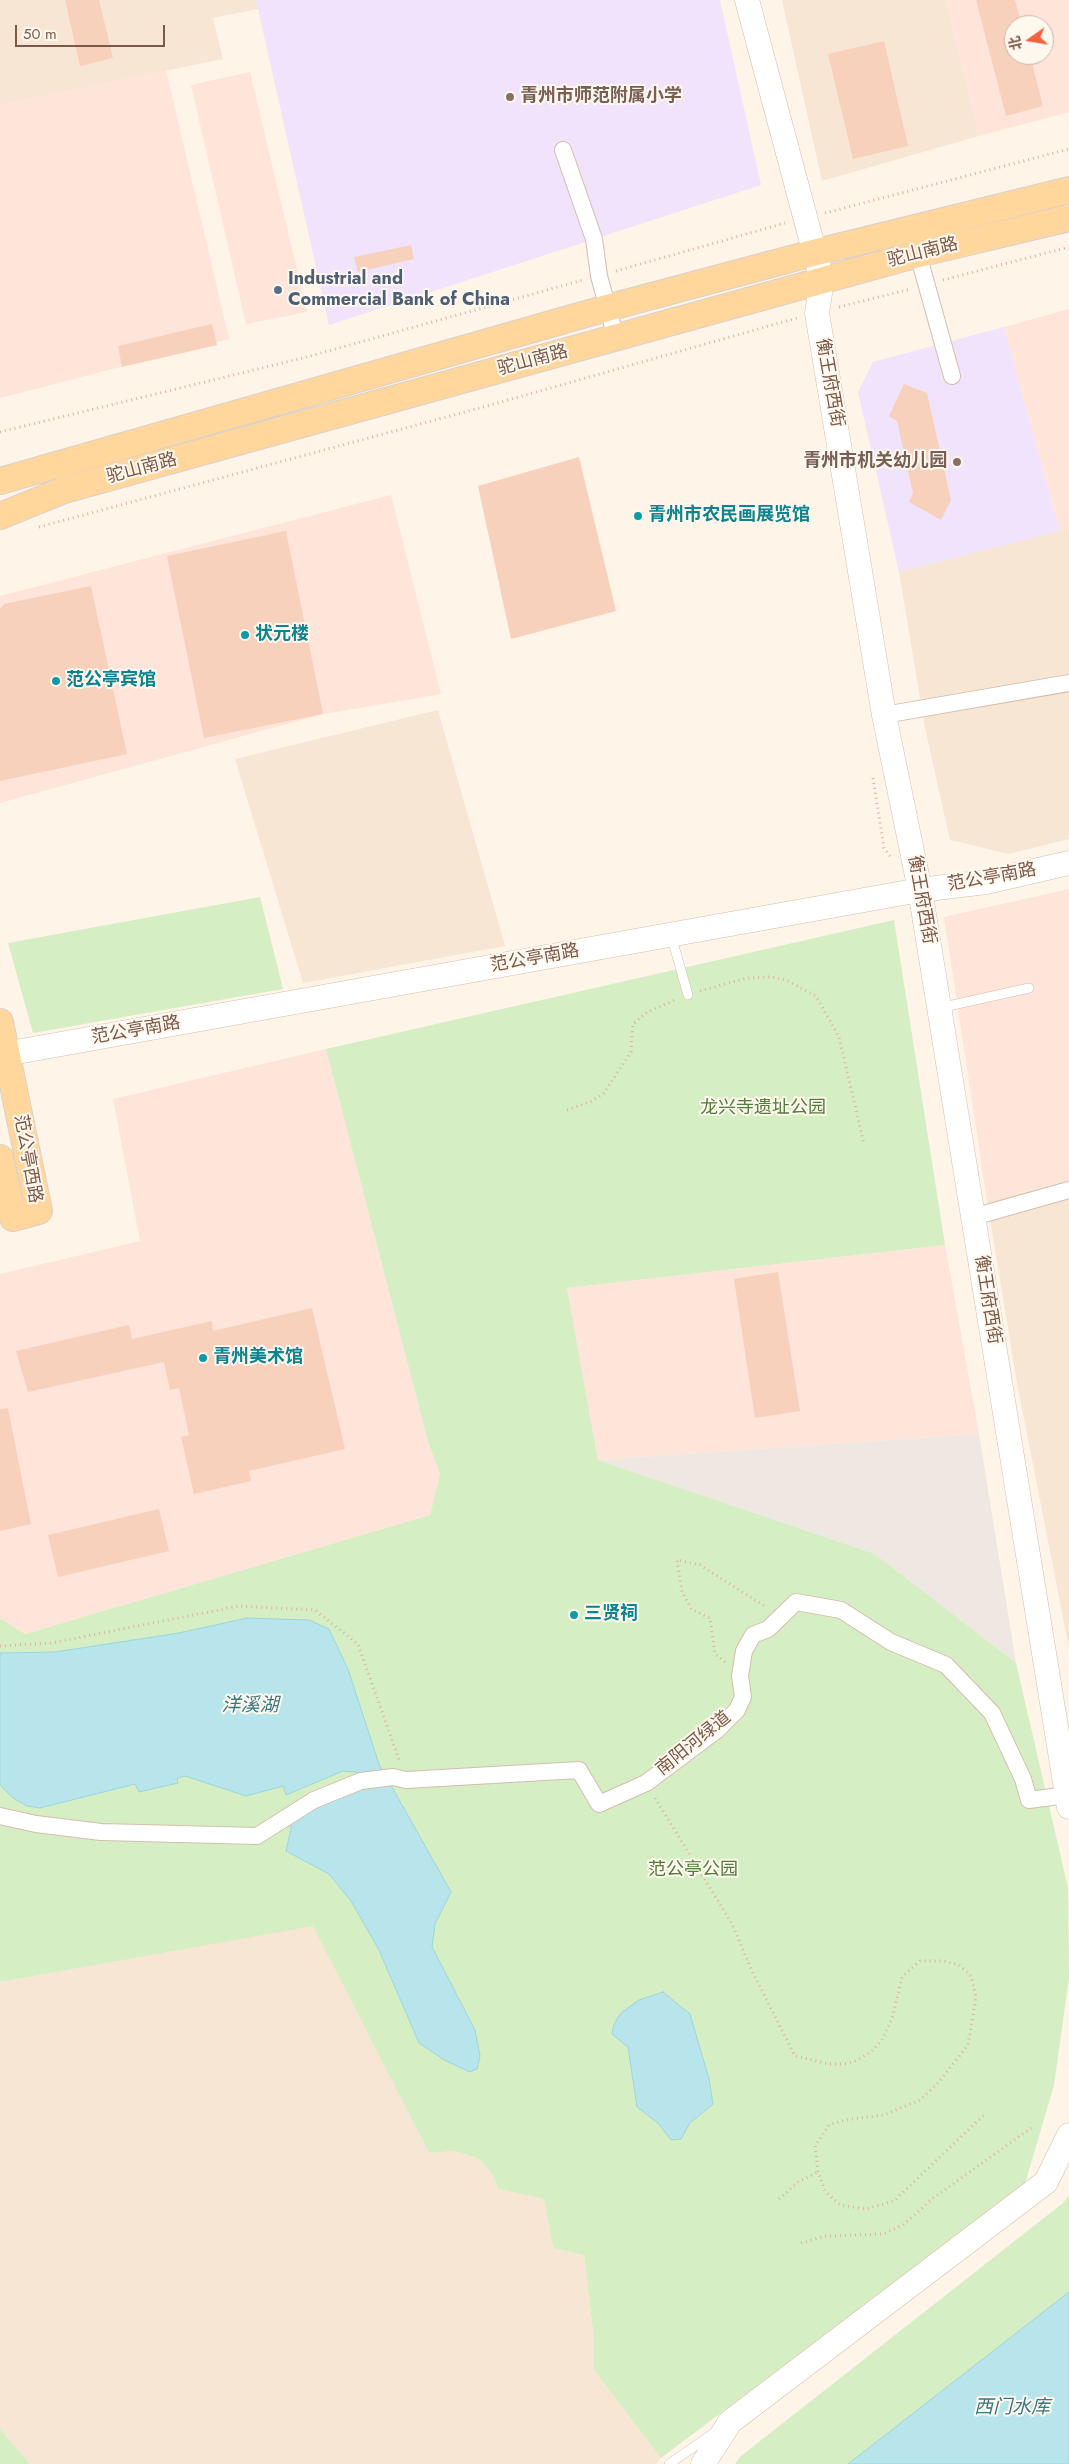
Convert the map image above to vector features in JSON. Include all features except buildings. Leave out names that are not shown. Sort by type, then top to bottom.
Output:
[{"type":"main road","name":"驼山南路","points":[[0,481],[608,308],[813,253],[1069,190]]},
{"type":"main road","name":"驼山南路","points":[[0,516],[64,490],[918,254],[1069,218]]},
{"type":"main road","name":"范公亭西路","points":[[0,1022],[4,1054],[39,1211],[12,1218],[0,1158]]},
{"type":"street","name":"衡王府西街","points":[[747,0],[813,253],[822,280],[817,313],[884,715],[920,890],[1068,1801]]},
{"type":"street","points":[[563,150],[594,239],[599,276],[616,338]]},
{"type":"street","points":[[918,254],[952,376]]},
{"type":"street","points":[[884,715],[1069,683]]},
{"type":"street","name":"范公亭南路","points":[[4,1054],[920,890],[986,882],[1069,863]]},
{"type":"street","points":[[973,1217],[1069,1190]]},
{"type":"street","points":[[796,1602],[841,1610],[891,1642],[946,1665],[992,1713],[1023,1779],[1029,1800],[1068,1801]]},
{"type":"street","name":"南阳河绿道","points":[[0,1816],[36,1824],[101,1832],[257,1836],[314,1800],[361,1781],[579,1770],[599,1804],[646,1783],[717,1730],[737,1710],[743,1697],[740,1676],[744,1651],[753,1635],[768,1629],[796,1602]]},
{"type":"street","points":[[703,2464],[730,2422],[1046,2182],[1069,2135]]},
{"type":"lane","points":[[671,935],[688,995]]},
{"type":"lane","points":[[939,1008],[1029,988]]},
{"type":"lane","points":[[669,2464],[730,2422]]},
{"type":"path","points":[[0,432],[303,358],[805,218],[1069,149]]},
{"type":"path","points":[[36,528],[487,406],[817,313],[1069,247]]},
{"type":"path","points":[[568,1110],[592,1101],[604,1093],[631,1052],[633,1024],[647,1012],[688,995],[747,978],[770,977],[786,980],[816,996],[839,1037],[864,1144]]},
{"type":"path","points":[[740,1676],[715,1654],[710,1618],[692,1610],[682,1592],[677,1560],[700,1565],[769,1609],[796,1602]]},
{"type":"path","points":[[0,1646],[50,1643],[238,1606],[315,1610],[358,1644],[399,1779]]},
{"type":"path","points":[[646,1783],[732,1924],[752,1971],[795,2056],[828,2064],[855,2061],[871,2052],[882,2040],[892,2019],[902,1977],[920,1961],[943,1961],[959,1965],[972,1976],[976,1997],[968,2044],[938,2083],[920,2100],[884,2115],[846,2120],[829,2125],[815,2146],[818,2172],[825,2191],[840,2205],[866,2209],[894,2201],[985,2114]]},
{"type":"path","points":[[801,2243],[826,2236],[883,2234],[903,2225],[932,2199],[1031,2128]]},
{"type":"path","points":[[779,2198],[798,2182],[818,2172]]},
{"type":"shaded area","points":[[0,0],[256,0],[258,9],[213,18],[223,59],[0,105]]},
{"type":"shaded area","name":"青州市师范附属小学","points":[[256,0],[720,0],[761,185],[329,325]]},
{"type":"shaded area","points":[[782,0],[945,0],[979,136],[822,181]]},
{"type":"shaded area","points":[[945,0],[1069,0],[1069,112],[979,136]]},
{"type":"shaded area","points":[[166,70],[229,339],[0,398],[0,105]]},
{"type":"shaded area","points":[[250,72],[307,312],[246,324],[191,85]]},
{"type":"shaded area","points":[[1069,309],[1069,528],[1060,531],[1004,327]]},
{"type":"shaded area","name":"青州市机关幼儿园","points":[[1004,327],[1060,531],[899,572],[858,392],[873,362]]},
{"type":"shaded area","points":[[391,495],[441,694],[323,714],[0,803],[0,596]]},
{"type":"shaded area","points":[[1069,528],[1069,839],[1009,854],[950,840],[925,728],[899,572]]},
{"type":"shaded area","points":[[438,710],[505,946],[303,983],[235,759]]},
{"type":"shaded area","points":[[1069,889],[1069,1181],[987,1200],[944,917]]},
{"type":"shaded area","name":"青州美术馆","points":[[326,1049],[428,1442],[440,1474],[430,1515],[25,1634],[0,1618],[0,1274],[140,1241],[113,1099]]},
{"type":"shaded area","points":[[1069,1181],[1069,1648],[1017,1383],[987,1200]]},
{"type":"shaded area","points":[[945,1245],[979,1434],[598,1460],[567,1288]]},
{"type":"shaded area","points":[[979,1434],[1016,1663],[875,1554],[598,1460]]},
{"type":"shaded area","points":[[313,1925],[429,2153],[455,2151],[479,2159],[491,2172],[498,2189],[544,2199],[553,2248],[584,2255],[594,2340],[594,2370],[661,2458],[656,2464],[30,2464],[0,2429],[0,1982]]},
{"type":"green space","points":[[260,897],[283,989],[33,1033],[8,943]]},
{"type":"green space","name":"范公亭公园","points":[[894,920],[945,1245],[567,1288],[598,1460],[875,1554],[1016,1663],[1068,1888],[1069,1977],[1054,2085],[1025,2184],[661,2458],[594,2370],[594,2340],[584,2255],[553,2248],[544,2199],[498,2189],[491,2172],[479,2159],[455,2151],[429,2153],[313,1926],[0,1982],[0,1618],[25,1634],[430,1515],[440,1474],[428,1442],[326,1049]]},
{"type":"green space","points":[[1069,2195],[1069,2464],[735,2464],[741,2456],[1063,2203]]},
{"type":"green space","points":[[0,2429],[30,2464],[0,2464]]},
{"type":"water","name":"洋溪湖","points":[[247,1618],[309,1620],[329,1629],[348,1669],[379,1764],[451,1892],[435,1924],[432,1947],[475,2030],[480,2056],[477,2069],[470,2072],[446,2061],[419,2043],[379,1950],[351,1901],[329,1874],[286,1851],[291,1820],[364,1773],[343,1771],[286,1795],[283,1786],[246,1796],[185,1776],[177,1778],[178,1783],[139,1792],[135,1784],[40,1808],[27,1806],[13,1798],[0,1785],[0,1653],[55,1652],[179,1633]]},
{"type":"water","points":[[663,1992],[690,2014],[709,2079],[713,2104],[690,2123],[681,2139],[671,2140],[658,2123],[637,2107],[628,2047],[612,2034],[614,2024],[621,2013],[639,2000]]},
{"type":"water","name":"西门水库","points":[[1069,2292],[1069,2464],[848,2464]]},
{"type":"place","name":"青州市师范附属小学","points":[[510,97]]},
{"type":"place","name":"Industrial and Commercial Bank of China","points":[[278,290]]},
{"type":"place","name":"青州市机关幼儿园","points":[[957,462]]},
{"type":"place","name":"青州市农民画展览馆","points":[[638,516]]},
{"type":"place","name":"状元楼","points":[[245,635]]},
{"type":"place","name":"范公亭宾馆","points":[[56,681]]},
{"type":"place","name":"青州美术馆","points":[[203,1358]]},
{"type":"place","name":"三贤祠","points":[[574,1615]]},
{"type":"park label","name":"龙兴寺遗址公园","points":[[763,1109]]}]
